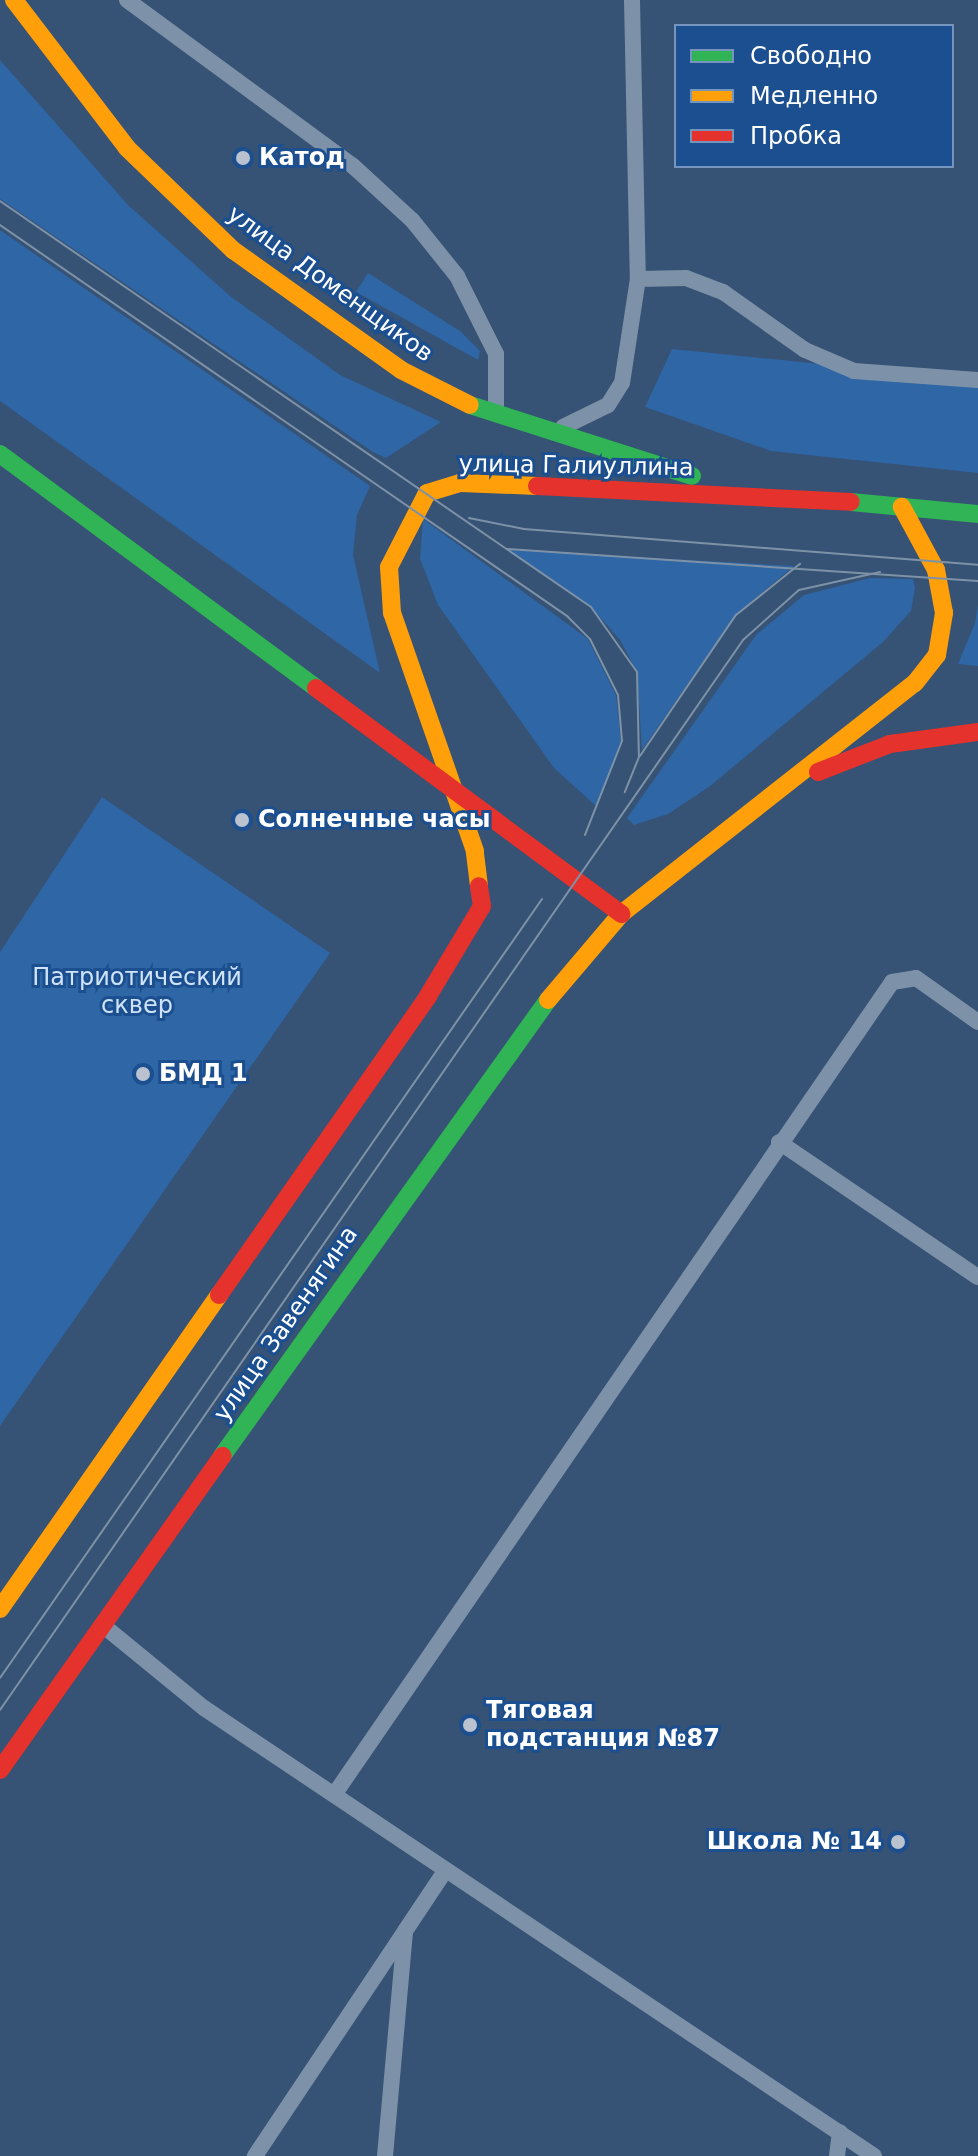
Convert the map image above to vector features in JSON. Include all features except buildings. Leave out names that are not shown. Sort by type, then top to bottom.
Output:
[{"type":"main road","name":"улица Доменщиков","points":[[14,0],[127,148],[233,250],[401,370],[496,418],[752,493]]},
{"type":"main road","points":[[0,454],[621,914],[793,782],[915,683],[937,655],[944,613],[936,570],[902,507]]},
{"type":"main road","name":"улица Галиуллина","points":[[456,794],[392,613],[389,567],[427,493],[460,483],[752,493],[978,514]]},
{"type":"main road","points":[[793,782],[890,744],[978,732]]},
{"type":"main road","points":[[0,1609],[458,949],[482,906],[456,794]]},
{"type":"main road","name":"улица Завенягина","points":[[0,1770],[524,1029],[621,914]]},
{"type":"lane","points":[[127,0],[353,166],[412,220],[457,276],[496,354],[496,418]]},
{"type":"lane","points":[[547,433],[608,405],[622,383],[638,279],[632,0]]},
{"type":"lane","points":[[638,279],[686,278],[723,292],[805,350],[854,371],[978,380]]},
{"type":"lane","points":[[336,1792],[779,1142],[897,977],[916,978],[978,1022]]},
{"type":"lane","points":[[779,1142],[978,1277]]},
{"type":"lane","points":[[102,1625],[204,1708],[336,1792],[445,1871],[874,2156]]},
{"type":"lane","points":[[255,2156],[445,1871]]},
{"type":"lane","points":[[385,2156],[405,1931]]},
{"type":"lane","points":[[837,2156],[840,2132]]},
{"type":"green space","points":[[0,60],[128,205],[230,296],[340,375],[441,422],[386,458],[373,452],[0,199]]},
{"type":"green space","points":[[0,230],[370,486],[357,515],[353,555],[380,673],[0,401]]},
{"type":"green space","points":[[368,273],[460,331],[480,351],[478,360],[356,292]]},
{"type":"green space","points":[[672,349],[978,380],[978,473],[771,451],[645,407]]},
{"type":"green space","points":[[423,519],[588,639],[616,695],[621,741],[597,807],[554,768],[438,605],[420,559]]},
{"type":"green space","points":[[505,549],[794,566],[736,614],[642,750],[637,672],[620,640],[591,607]]},
{"type":"green space","points":[[870,578],[913,579],[915,588],[911,611],[883,642],[709,787],[668,814],[634,825],[627,818],[756,635],[804,595]]},
{"type":"green space","points":[[978,605],[978,666],[958,664],[975,623]]},
{"type":"green space","name":"Патриотический сквер","points":[[102,797],[330,953],[0,1426],[0,952]]},
{"type":"tram line","points":[[0,201],[591,607],[637,672],[639,757],[625,792]]},
{"type":"tram line","points":[[0,225],[567,616],[590,639],[618,695],[622,741],[585,835]]},
{"type":"tram line","points":[[469,518],[524,529],[978,565]]},
{"type":"tram line","points":[[507,549],[978,581]]},
{"type":"tram line","points":[[640,756],[736,615],[800,564]]},
{"type":"tram line","points":[[0,1710],[743,640],[799,590],[880,572]]},
{"type":"tram line","points":[[0,1678],[542,899]]},
{"type":"traffic: fast","points":[[470,405],[692,476]]},
{"type":"traffic: fast","points":[[0,454],[316,688]]},
{"type":"traffic: fast","points":[[851,502],[978,514]]},
{"type":"traffic: fast","points":[[222,1456],[548,1000]]},
{"type":"traffic: slow","points":[[14,0],[127,148],[233,250],[401,370],[470,405]]},
{"type":"traffic: slow","points":[[479,886],[475,851],[392,613],[389,567],[427,493],[460,483],[537,486]]},
{"type":"traffic: slow","points":[[548,1000],[621,914],[915,683],[937,655],[944,613],[936,570],[902,507]]},
{"type":"traffic: slow","points":[[0,1609],[219,1295]]},
{"type":"traffic: jam","points":[[537,486],[851,502]]},
{"type":"traffic: jam","points":[[316,688],[621,914]]},
{"type":"traffic: jam","points":[[818,772],[890,744],[978,732]]},
{"type":"traffic: jam","points":[[219,1295],[428,996],[482,906],[479,886]]},
{"type":"traffic: jam","points":[[0,1770],[222,1456]]},
{"type":"place","name":"Катод","points":[[243,158]]},
{"type":"place","name":"Солнечные часы","points":[[242,820]]},
{"type":"place","name":"БМД 1","points":[[143,1074]]},
{"type":"place","name":"Тяговая подстанция №87","points":[[470,1725]]},
{"type":"place","name":"Школа № 14","points":[[898,1842]]}]
